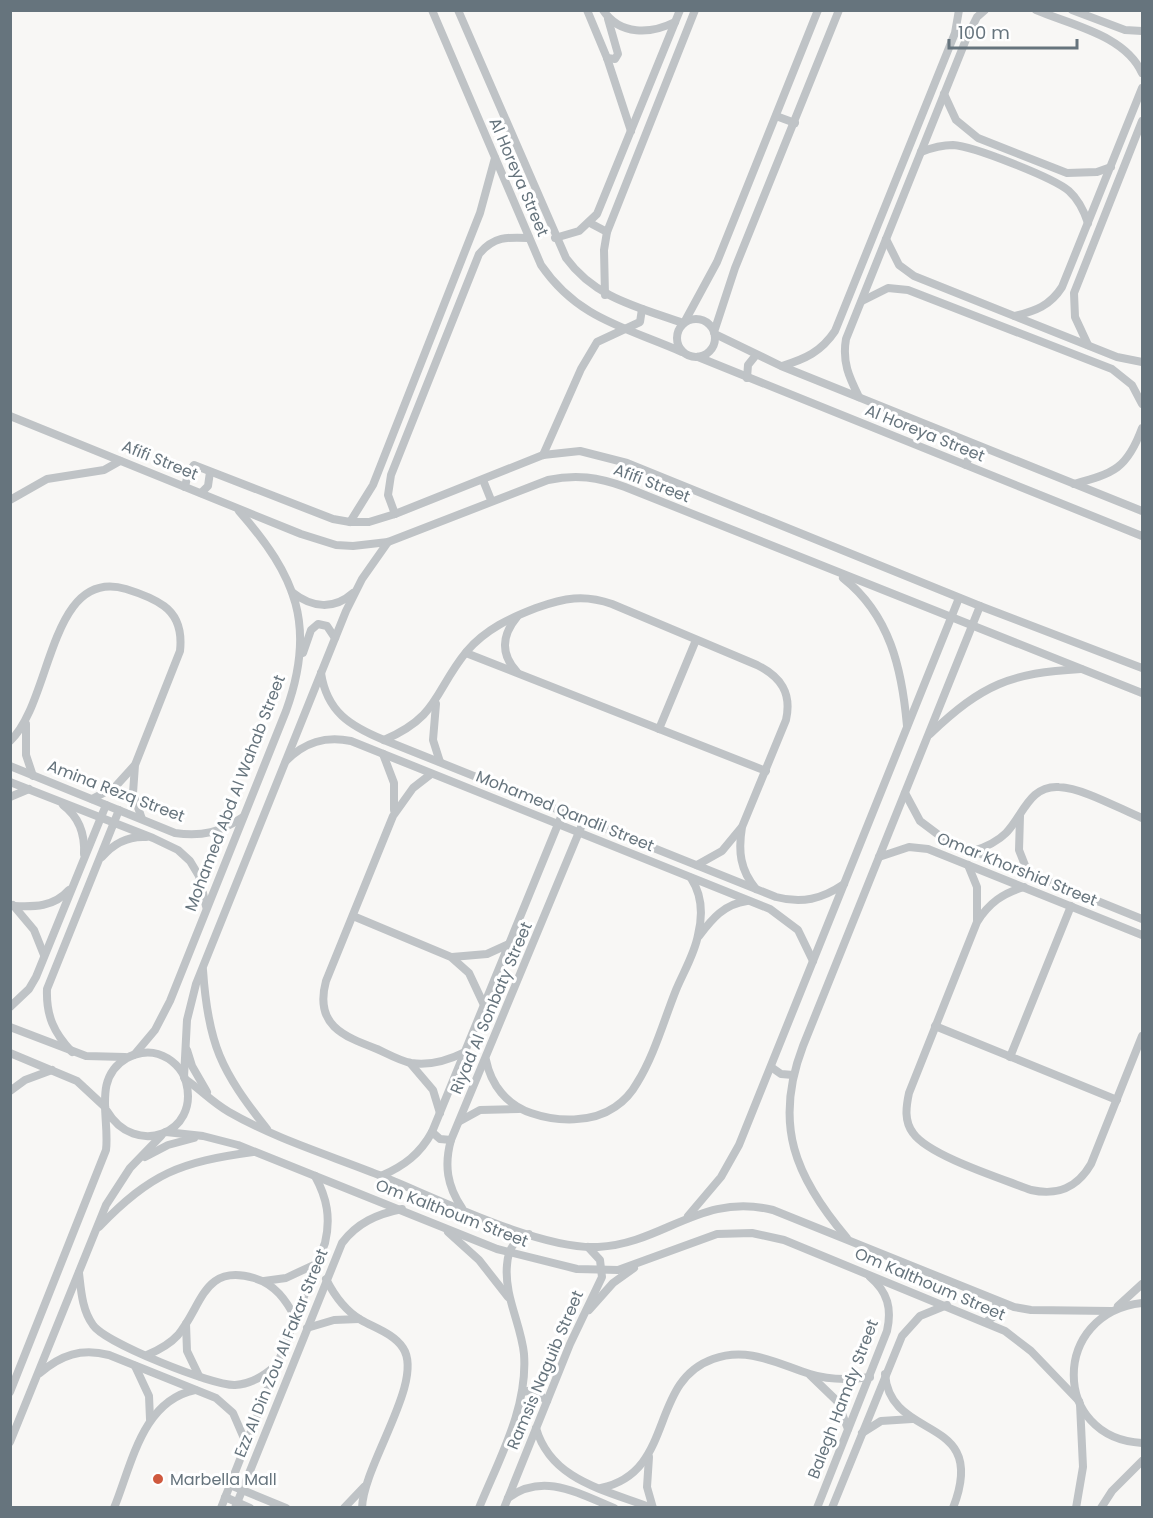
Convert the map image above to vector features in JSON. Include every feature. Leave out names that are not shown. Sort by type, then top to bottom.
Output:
[{"type":"street","name":"Al Horeya Street","points":[[432,10],[541,265],[564,294],[593,316],[682,352]]},
{"type":"street","name":"Al Horeya Street","points":[[458,10],[555,238],[577,273],[605,295],[684,322]]},
{"type":"street","points":[[586,10],[607,58],[631,130]]},
{"type":"street","points":[[555,238],[579,231],[590,223],[601,206],[680,10]]},
{"type":"street","points":[[605,295],[604,250],[607,232],[695,10]]},
{"type":"street","points":[[818,10],[712,274],[676,338],[682,352],[698,357],[711,349],[730,281],[839,10]]},
{"type":"street","points":[[782,366],[808,358],[819,351],[828,342],[840,321],[955,33],[959,10]]},
{"type":"street","points":[[859,397],[846,369],[844,354],[851,325],[967,37],[977,17],[985,10]]},
{"type":"street","points":[[1036,10],[1095,34],[1128,52],[1143,73]]},
{"type":"street","points":[[1072,10],[1125,30],[1143,31]]},
{"type":"street","points":[[605,14],[618,54],[613,59],[607,58]]},
{"type":"street","points":[[605,14],[628,29],[640,31],[652,31],[675,22]]},
{"type":"street","points":[[1095,34],[1100,27],[1099,22]]},
{"type":"street","points":[[955,33],[962,32],[967,37]]},
{"type":"street","points":[[1014,316],[1041,308],[1053,299],[1062,287],[1143,88]]},
{"type":"street","points":[[944,94],[956,120],[978,138],[1053,168],[1082,174],[1111,167]]},
{"type":"street","points":[[776,116],[795,123]]},
{"type":"street","points":[[1088,345],[1075,317],[1074,293],[1143,121]]},
{"type":"street","points":[[974,150],[974,143],[978,138]]},
{"type":"street","points":[[921,152],[952,145],[974,150],[1048,179],[1070,192],[1084,211],[1088,223]]},
{"type":"street","points":[[350,522],[374,485],[480,213],[495,158]]},
{"type":"street","points":[[1048,179],[1053,173],[1053,168]]},
{"type":"street","points":[[590,223],[607,232]]},
{"type":"street","points":[[395,514],[388,495],[391,475],[479,254],[494,241],[503,237],[529,238]]},
{"type":"street","points":[[886,239],[899,265],[914,276],[1117,357],[1143,362]]},
{"type":"street","points":[[712,274],[720,281],[730,281]]},
{"type":"street","points":[[908,290],[909,280],[914,276]]},
{"type":"street","points":[[1062,287],[1068,293],[1074,293]]},
{"type":"street","points":[[861,301],[888,288],[908,290],[1112,369],[1132,385],[1143,404]]},
{"type":"street","points":[[543,455],[581,369],[597,342],[640,322],[642,309]]},
{"type":"street","points":[[684,322],[702,319],[714,333]]},
{"type":"street","points":[[840,321],[844,326],[851,325]]},
{"type":"street","name":"Al Horeya Street","points":[[714,333],[782,366],[973,445],[1143,511]]},
{"type":"street","points":[[747,378],[748,365],[756,355]]},
{"type":"street","name":"Al Horeya Street","points":[[698,357],[1143,536]]},
{"type":"street","points":[[1112,369],[1117,357]]},
{"type":"street","name":"Afifi Street","points":[[10,416],[302,534],[336,545],[362,546],[388,542],[490,500],[548,480],[573,476],[595,477],[1143,693]]},
{"type":"street","points":[[1074,484],[1105,476],[1118,469],[1139,448],[1143,428]]},
{"type":"street","points":[[966,465],[973,445]]},
{"type":"street","name":"Afifi Street","points":[[185,487],[186,477],[194,465],[333,519],[369,522],[395,514],[543,455],[580,451],[627,463],[959,598],[1143,668]]},
{"type":"street","points":[[10,500],[47,479],[104,470],[120,461]]},
{"type":"street","points":[[201,493],[208,486],[210,471]]},
{"type":"street","points":[[483,480],[490,500]]},
{"type":"street","name":"Mohamed Abd Al Wahab Street","points":[[131,1055],[146,1044],[163,1016],[293,691],[300,662],[300,617],[292,592],[275,556],[237,508]]},
{"type":"street","name":"Mohamed Abd Al Wahab Street","points":[[185,1078],[185,1039],[190,1002],[203,967],[354,592],[388,542]]},
{"type":"street","points":[[835,572],[858,590],[884,627],[900,669],[907,727]]},
{"type":"street","points":[[33,776],[24,744],[26,722],[74,602],[90,589],[100,586],[117,586],[138,593],[172,613],[181,631],[182,641],[177,660],[135,765],[133,793],[142,819]]},
{"type":"street","points":[[292,592],[312,604],[323,606],[346,600],[354,592]]},
{"type":"street","points":[[384,740],[418,721],[437,701],[466,653],[496,626],[565,598],[590,598],[696,640],[768,670],[784,686],[789,709],[742,827],[715,857],[697,865]]},
{"type":"street","points":[[684,1220],[710,1192],[731,1161],[959,598]]},
{"type":"street","points":[[849,1241],[814,1198],[798,1163],[788,1117],[793,1075],[980,606]]},
{"type":"street","points":[[517,672],[511,665],[504,648],[508,629],[519,615]]},
{"type":"street","points":[[300,662],[314,626],[327,626],[335,638]]},
{"type":"street","points":[[659,729],[696,640]]},
{"type":"street","points":[[466,653],[766,771]]},
{"type":"street","points":[[928,736],[965,702],[1006,680],[1029,674],[1085,669]]},
{"type":"street","name":"Mohamed Qandil Street","points":[[321,673],[328,700],[335,711],[356,728],[384,740],[782,898],[800,901],[823,896],[844,884]]},
{"type":"street","points":[[437,701],[433,734],[440,762]]},
{"type":"street","points":[[10,741],[26,722]]},
{"type":"street","name":"Mohamed Qandil Street","points":[[286,761],[296,750],[323,739],[351,741],[750,901],[790,922],[804,940],[813,962]]},
{"type":"street","points":[[383,754],[394,783],[393,816]]},
{"type":"street","points":[[92,799],[115,787],[135,765]]},
{"type":"street","name":"Amina Rezq Street","points":[[10,766],[142,819],[189,835],[218,831],[244,816]]},
{"type":"street","points":[[431,774],[413,788],[393,816],[322,993],[326,1015],[340,1033],[410,1063],[433,1090],[440,1113]]},
{"type":"street","name":"Amina Rezq Street","points":[[10,782],[114,822],[178,850],[190,861],[202,884],[206,909]]},
{"type":"street","points":[[974,851],[996,842],[1021,813],[1032,796],[1041,790],[1061,787],[1143,818]]},
{"type":"street","points":[[10,797],[28,789]]},
{"type":"street","name":"Omar Khorshid Street","points":[[905,793],[914,812],[927,828],[956,844],[1143,919]]},
{"type":"street","points":[[58,801],[77,820],[85,845],[84,859]]},
{"type":"street","points":[[10,1007],[29,989],[106,805]]},
{"type":"street","points":[[72,1052],[54,1030],[47,1003],[48,989],[119,810]]},
{"type":"street","name":"Riyad Al Sonbaty Street","points":[[381,1176],[406,1164],[416,1155],[432,1132],[563,812]]},
{"type":"street","points":[[1021,813],[1019,850],[1028,873]]},
{"type":"street","name":"Riyad Al Sonbaty Street","points":[[462,1208],[454,1196],[447,1168],[451,1140],[584,820]]},
{"type":"street","points":[[742,827],[741,862],[756,889]]},
{"type":"street","points":[[97,865],[113,846],[126,840],[153,838]]},
{"type":"street","points":[[951,858],[950,852],[956,844]]},
{"type":"street","name":"Omar Khorshid Street","points":[[879,857],[909,847],[928,849],[1143,935]]},
{"type":"street","points":[[968,865],[977,887],[977,922]]},
{"type":"street","points":[[460,1121],[480,1110],[521,1109],[548,1118],[582,1118],[601,1114],[628,1096],[645,1066],[698,936],[700,900],[690,877]]},
{"type":"street","points":[[12,905],[41,906],[65,894],[73,885]]},
{"type":"street","points":[[1024,888],[1001,896],[991,903],[977,922],[906,1106],[912,1132],[932,1149],[1031,1190],[1045,1193],[1060,1192],[1073,1186],[1084,1176],[1143,1036]]},
{"type":"street","points":[[698,936],[720,912],[730,905],[750,901]]},
{"type":"street","points":[[12,905],[34,930],[44,955]]},
{"type":"street","points":[[1010,1057],[1071,906]]},
{"type":"street","points":[[353,916],[451,957],[469,973],[484,1006]]},
{"type":"street","points":[[451,957],[475,956],[509,944]]},
{"type":"street","points":[[203,967],[209,1026],[221,1065],[231,1083],[269,1131]]},
{"type":"street","points":[[935,1026],[1117,1100]]},
{"type":"street","points":[[10,1027],[72,1052],[100,1058],[158,1054],[169,1059],[185,1078],[188,1103],[176,1125],[164,1133],[136,1161],[116,1186],[95,1232],[10,1442]]},
{"type":"street","points":[[185,1039],[198,1079],[214,1102]]},
{"type":"street","points":[[410,1063],[444,1061],[465,1052]]},
{"type":"street","points":[[10,1053],[53,1070],[87,1089],[106,1109],[114,1123],[130,1134],[149,1137],[164,1133]]},
{"type":"street","points":[[10,1392],[100,1168],[109,1131],[105,1083],[114,1068],[131,1055]]},
{"type":"street","points":[[486,1060],[497,1087],[521,1109]]},
{"type":"street","points":[[771,1067],[781,1074],[793,1075]]},
{"type":"street","points":[[10,1091],[25,1080],[53,1070]]},
{"type":"street","name":"Om Kalthoum Street","points":[[185,1078],[232,1114],[269,1131],[530,1234],[588,1247],[628,1242],[724,1206],[748,1206],[773,1210],[996,1301],[1032,1310],[1113,1310]]},
{"type":"street","points":[[432,1132],[440,1139],[451,1140]]},
{"type":"street","name":"Om Kalthoum Street","points":[[164,1133],[202,1136],[255,1152],[508,1253],[561,1266],[603,1272],[618,1270],[717,1234],[752,1233],[784,1240],[947,1305],[1005,1331],[1031,1351],[1101,1429],[1114,1437],[1143,1443]]},
{"type":"street","points":[[136,1161],[168,1145],[202,1136]]},
{"type":"street","points":[[95,1232],[132,1195],[164,1173],[201,1161],[255,1152]]},
{"type":"street","name":"Ezz Al Din Zou Al Fakar Street","points":[[220,1508],[325,1243],[329,1215],[322,1188],[314,1175]]},
{"type":"street","name":"Ezz Al Din Zou Al Fakar Street","points":[[236,1505],[335,1255],[350,1233],[372,1218],[402,1209]]},
{"type":"street","points":[[438,1224],[479,1260],[511,1303]]},
{"type":"street","points":[[508,1253],[516,1240],[530,1234]]},
{"type":"street","points":[[588,1247],[600,1260],[603,1272]]},
{"type":"street","name":"Ramsis Naguib Street","points":[[479,1508],[512,1427],[522,1392],[523,1346],[511,1303],[507,1276],[508,1253]]},
{"type":"street","points":[[577,1328],[606,1290],[644,1262]]},
{"type":"street","points":[[147,1355],[170,1343],[186,1324],[203,1292],[218,1279],[238,1275],[264,1281],[286,1278],[318,1263]]},
{"type":"street","points":[[79,1272],[83,1304],[93,1326],[114,1342],[222,1384],[247,1383],[278,1363]]},
{"type":"street","name":"Ramsis Naguib Street","points":[[506,1503],[577,1328],[603,1272]]},
{"type":"street","name":"Balegh Hamdy Street","points":[[820,1507],[882,1345],[890,1318],[889,1305],[884,1292],[866,1273]]},
{"type":"street","points":[[326,1279],[335,1295],[359,1319],[396,1340],[408,1358],[409,1369],[404,1389],[364,1487],[362,1508]]},
{"type":"street","points":[[264,1281],[279,1293],[296,1319]]},
{"type":"street","points":[[1076,1508],[1083,1467],[1079,1402],[1073,1376],[1077,1350],[1090,1327],[1143,1284]]},
{"type":"street","points":[[986,1322],[997,1314],[996,1301]]},
{"type":"street","points":[[1113,1310],[1143,1303]]},
{"type":"street","name":"Balegh Hamdy Street","points":[[832,1508],[895,1349],[909,1326],[920,1316],[947,1305]]},
{"type":"street","points":[[307,1328],[334,1320],[359,1319]]},
{"type":"street","points":[[186,1324],[187,1352],[199,1376]]},
{"type":"street","points":[[882,1345],[889,1344],[895,1349]]},
{"type":"street","points":[[38,1375],[59,1359],[83,1351],[108,1355],[216,1398],[232,1413],[246,1443]]},
{"type":"street","points":[[601,1488],[625,1480],[643,1465],[677,1388],[686,1376],[712,1359],[743,1354],[777,1361],[810,1374],[839,1379],[870,1377]]},
{"type":"street","points":[[135,1366],[149,1396],[150,1419]]},
{"type":"street","points":[[885,1373],[892,1396],[912,1419],[940,1433],[957,1450],[963,1475],[953,1508]]},
{"type":"street","points":[[810,1374],[837,1401],[848,1429]]},
{"type":"street","points":[[114,1508],[150,1419],[165,1402],[195,1390]]},
{"type":"street","points":[[522,1392],[539,1392],[547,1401]]},
{"type":"street","points":[[861,1433],[881,1421],[912,1419]]},
{"type":"street","points":[[536,1428],[544,1449],[557,1466],[601,1488],[653,1508]]},
{"type":"street","points":[[649,1454],[647,1488],[653,1508]]},
{"type":"street","points":[[1101,1508],[1122,1480],[1143,1461]]},
{"type":"street","points":[[583,1495],[582,1489],[588,1482]]},
{"type":"street","points":[[506,1503],[516,1492],[537,1484],[560,1486],[598,1504],[614,1508]]},
{"type":"street","points":[[230,1485],[286,1508]]},
{"type":"street","points":[[344,1508],[364,1487]]},
{"type":"street","points":[[225,1497],[236,1505],[250,1508]]},
{"type":"place","name":"Marbella Mall","points":[[158,1479]]}]
